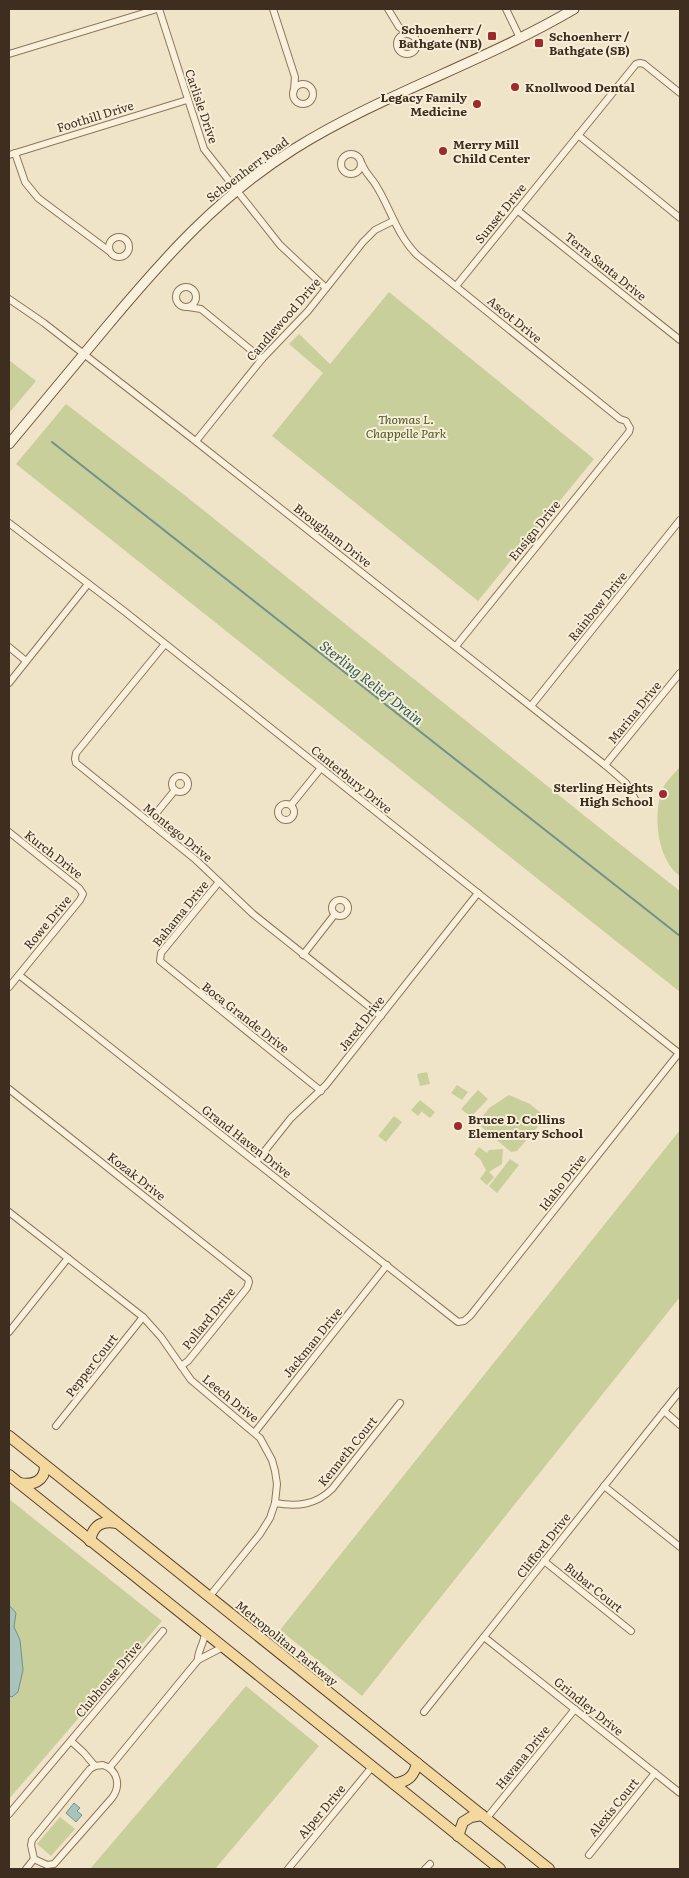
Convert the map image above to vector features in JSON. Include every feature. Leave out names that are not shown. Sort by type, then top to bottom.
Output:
[{"type":"main road","name":"Schoenherr Road","points":[[9,444],[182,240],[237,190],[274,162],[318,135],[520,38],[574,9]]},
{"type":"main road","name":"Metropolitan Parkway","points":[[9,1436],[549,1869]]},
{"type":"main road","points":[[18,1483],[36,1482],[44,1476],[45,1466]]},
{"type":"main road","points":[[9,1476],[500,1869]]},
{"type":"main road","points":[[90,1541],[93,1531],[98,1525],[106,1522],[117,1523]]},
{"type":"main road","points":[[394,1784],[403,1782],[412,1776],[416,1763]]},
{"type":"main road","points":[[458,1836],[463,1822],[471,1818],[484,1817]]},
{"type":"street","points":[[9,54],[158,9]]},
{"type":"street","name":"Carlisle Drive","points":[[158,9],[204,149],[280,245],[326,288]]},
{"type":"street","points":[[273,9],[295,77],[293,96],[296,101],[302,104],[308,103],[313,95],[311,88],[295,77]]},
{"type":"street","points":[[388,9],[399,27],[415,38],[417,45],[412,53],[406,54],[400,51],[397,46],[399,27]]},
{"type":"street","points":[[506,9],[520,38]]},
{"type":"street","points":[[398,40],[403,35],[409,34]]},
{"type":"street","name":"Sunset Drive","points":[[456,286],[634,66],[640,63],[644,64],[680,93]]},
{"type":"street","points":[[294,90],[299,85],[305,85]]},
{"type":"street","name":"Foothill Drive","points":[[12,154],[187,100]]},
{"type":"street","points":[[578,136],[680,218]]},
{"type":"street","points":[[12,154],[25,182],[38,198],[100,242],[114,256],[120,257],[126,254],[129,248],[127,242],[122,237],[100,242]]},
{"type":"street","points":[[358,172],[362,164],[359,157],[353,154],[346,156],[342,161],[342,167],[345,172],[352,174],[358,172],[368,176]]},
{"type":"street","name":"Ascot Drive","points":[[362,164],[368,176],[377,187],[404,241],[413,251],[620,419],[626,421],[630,428]]},
{"type":"street","name":"Terra Santa Drive","points":[[518,210],[680,340]]},
{"type":"street","name":"Candlewood Drive","points":[[196,441],[262,359],[303,316],[375,230],[393,221]]},
{"type":"street","points":[[110,251],[109,245],[112,239]]},
{"type":"street","points":[[201,309],[178,304],[176,298],[177,291],[183,287],[189,287],[194,291],[201,309],[262,359]]},
{"type":"street","name":"Brougham Drive","points":[[9,298],[196,441],[531,706],[626,783],[635,799]]},
{"type":"street","points":[[188,306],[194,303],[196,298]]},
{"type":"street","name":"Ensign Drive","points":[[456,646],[630,428]]},
{"type":"street","name":"Rainbow Drive","points":[[531,706],[680,520]]},
{"type":"street","name":"Canterbury Drive","points":[[9,523],[165,644],[680,1053]]},
{"type":"street","points":[[9,683],[88,584]]},
{"type":"street","name":"Montego Drive","points":[[165,644],[75,757],[78,765],[189,854],[242,905],[381,1016]]},
{"type":"street","points":[[9,647],[26,661]]},
{"type":"street","name":"Marina Drive","points":[[605,766],[680,673]]},
{"type":"street","points":[[291,805],[321,768]]},
{"type":"street","points":[[149,822],[175,790]]},
{"type":"street","name":"Kurch Drive","points":[[9,834],[79,888],[83,894]]},
{"type":"street","name":"Bahama Drive","points":[[159,959],[161,953],[219,882]]},
{"type":"street","name":"Jared Drive","points":[[256,1162],[291,1118],[321,1091],[478,893]]},
{"type":"street","name":"Rowe Drive","points":[[9,987],[83,894]]},
{"type":"street","points":[[303,955],[335,914]]},
{"type":"street","name":"Boca Grande Drive","points":[[159,959],[162,965],[321,1091]]},
{"type":"street","name":"Grand Haven Drive","points":[[19,975],[455,1320],[461,1322]]},
{"type":"street","name":"Idaho Drive","points":[[461,1322],[467,1319],[476,1308],[680,1053]]},
{"type":"street","name":"Kozak Drive","points":[[9,1089],[245,1276],[249,1282]]},
{"type":"street","name":"Leech Drive","points":[[9,1212],[143,1317],[161,1337],[197,1386],[255,1432],[266,1447],[274,1465],[277,1484],[275,1503],[270,1518],[260,1534],[209,1596]]},
{"type":"street","points":[[9,1332],[68,1258]]},
{"type":"street","name":"Jackman Drive","points":[[255,1432],[387,1265]]},
{"type":"street","name":"Pollard Drive","points":[[181,1366],[188,1361],[247,1288],[249,1282]]},
{"type":"street","name":"Pepper Court","points":[[56,1426],[143,1317]]},
{"type":"street","name":"Clifford Drive","points":[[424,1712],[680,1391]]},
{"type":"street","name":"Kenneth Court","points":[[275,1503],[301,1505],[322,1498],[400,1403]]},
{"type":"street","points":[[664,1411],[680,1424]]},
{"type":"street","points":[[604,1486],[680,1548]]},
{"type":"street","name":"Bubar Court","points":[[544,1561],[631,1631]]},
{"type":"street","name":"Clubhouse Drive","points":[[9,1814],[163,1631]]},
{"type":"street","points":[[198,1660],[197,1655],[203,1646],[205,1633]]},
{"type":"street","name":"Grindley Drive","points":[[484,1637],[680,1793]]},
{"type":"street","points":[[110,1767],[198,1660],[223,1647]]},
{"type":"street","name":"Havana Drive","points":[[484,1817],[574,1709]]},
{"type":"street","points":[[70,1741],[95,1766]]},
{"type":"street","points":[[104,1765],[110,1767],[116,1774],[118,1784],[112,1798],[54,1864],[48,1865],[34,1859],[31,1845],[32,1840],[53,1813],[95,1766],[104,1765]]},
{"type":"street","name":"Alper Drive","points":[[288,1869],[372,1766]]},
{"type":"street","name":"Alexis Court","points":[[589,1855],[655,1773]]},
{"type":"street","points":[[26,1869],[34,1859]]},
{"type":"green space","name":"Thomas L. Chappelle Park","points":[[389,292],[594,459],[478,601],[272,436],[323,373],[289,344],[299,334],[330,364]]},
{"type":"green space","points":[[9,360],[36,381],[9,413]]},
{"type":"green space","points":[[66,404],[187,497],[680,891],[680,992],[16,464]]},
{"type":"green space","points":[[680,767],[680,876],[672,869],[666,859],[657,823],[663,788]]},
{"type":"green space","points":[[427,1072],[430,1084],[420,1086],[417,1074]]},
{"type":"green space","points":[[457,1085],[468,1092],[462,1100],[451,1093]]},
{"type":"green space","points":[[478,1090],[488,1099],[471,1117],[461,1109]]},
{"type":"green space","points":[[509,1095],[530,1104],[546,1117],[517,1151],[511,1152],[477,1123],[489,1108]]},
{"type":"green space","points":[[420,1100],[435,1112],[430,1118],[422,1112],[423,1110],[418,1116],[411,1110]]},
{"type":"green space","points":[[394,1116],[402,1122],[386,1142],[378,1136]]},
{"type":"green space","points":[[680,1130],[680,1297],[362,1696],[280,1630]]},
{"type":"green space","points":[[479,1147],[487,1153],[489,1150],[503,1149],[502,1164],[489,1172],[494,1177],[487,1185],[480,1179],[486,1170],[481,1160],[474,1154]]},
{"type":"green space","points":[[510,1159],[519,1165],[497,1193],[489,1186]]},
{"type":"green space","points":[[9,1499],[162,1621],[9,1799]]},
{"type":"green space","points":[[246,1686],[319,1746],[215,1869],[90,1869]]},
{"type":"green space","points":[[60,1817],[75,1829],[51,1856],[37,1844]]},
{"type":"water","points":[[9,1605],[16,1613],[14,1627],[20,1640],[23,1670],[18,1692],[12,1697],[9,1696]]},
{"type":"water","points":[[74,1803],[80,1808],[77,1811],[82,1815],[76,1822],[66,1813]]},
{"type":"waterway","name":"Sterling Relief Drain","points":[[52,442],[680,936]]},
{"type":"place","name":"Schoenherr / Bathgate (NB)","points":[[492,36]]},
{"type":"place","name":"Schoenherr / Bathgate (SB)","points":[[539,43]]},
{"type":"place","name":"Knollwood Dental","points":[[515,87]]},
{"type":"place","name":"Legacy Family Medicine","points":[[477,104]]},
{"type":"place","name":"Merry Mill Child Center","points":[[443,151]]},
{"type":"place","name":"Sterling Heights High School","points":[[663,794]]},
{"type":"place","name":"Bruce D. Collins Elementary School","points":[[458,1126]]}]
